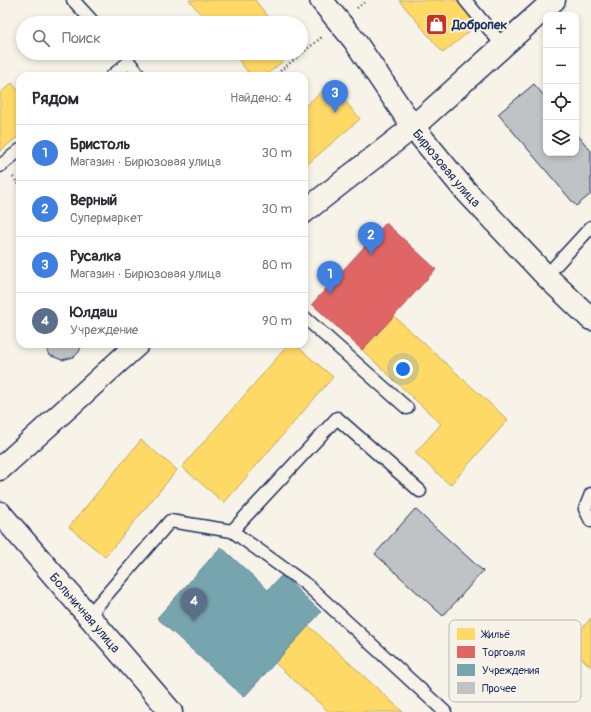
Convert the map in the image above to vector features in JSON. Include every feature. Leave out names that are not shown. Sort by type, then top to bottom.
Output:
[{"type":"street","name":"Бирюзовая улица","points":[[321,0],[354,40],[413,127],[462,188],[546,276],[591,319]]},
{"type":"street","points":[[308,209],[413,127],[554,0]]},
{"type":"street","points":[[0,469],[134,348]]},
{"type":"street","name":"Больничная улица","points":[[0,512],[172,712]]},
{"type":"lane","points":[[74,0],[88,16]]},
{"type":"lane","points":[[465,0],[503,46]]},
{"type":"lane","points":[[115,72],[124,60]]},
{"type":"lane","points":[[127,60],[137,72]]},
{"type":"lane","points":[[0,166],[16,153]]},
{"type":"lane","points":[[546,276],[591,227]]},
{"type":"lane","points":[[308,321],[407,408]]},
{"type":"lane","points":[[232,531],[337,418],[420,491]]},
{"type":"lane","points":[[591,494],[585,509],[591,521]]},
{"type":"lane","points":[[88,615],[170,521],[232,531],[307,585],[445,712]]},
{"type":"path","points":[[308,48],[366,1]]},
{"type":"path","points":[[279,72],[293,60]]},
{"type":"building: Жильё","points":[[189,0],[255,0],[268,16],[202,16]]},
{"type":"building: Жильё","points":[[399,0],[457,0],[477,25],[443,53]]},
{"type":"building: Жильё","points":[[238,60],[284,60],[270,72],[248,72]]},
{"type":"building: Жильё","points":[[12,83],[16,88],[16,138],[0,151],[0,93]]},
{"type":"building: Жильё","points":[[331,84],[360,119],[308,164],[308,104]]},
{"type":"building: Жильё","points":[[394,316],[508,420],[450,485],[415,453],[441,424],[362,350]]},
{"type":"building: Жильё","points":[[286,348],[299,348],[333,377],[224,503],[182,467]]},
{"type":"building: Жильё","points":[[141,440],[177,470],[105,557],[69,527]]},
{"type":"building: Жильё","points":[[591,618],[591,667],[581,658],[581,629]]},
{"type":"building: Жильё","points":[[309,626],[403,712],[329,712],[275,663]]},
{"type":"building: Торговля","points":[[386,223],[436,269],[362,350],[312,304]]},
{"type":"building: Учреждения","points":[[221,547],[268,590],[282,575],[321,612],[244,697],[157,618]]},
{"type":"building: Прочее","points":[[534,84],[543,94],[543,156],[579,156],[579,137],[591,151],[591,194],[576,206],[498,114]]},
{"type":"building: Прочее","points":[[46,348],[80,348],[74,357],[62,360],[49,355]]},
{"type":"building: Прочее","points":[[415,509],[483,571],[443,616],[375,554]]},
{"type":"place","name":"Добропек","points":[[436,24]]},
{"type":"place","name":"Русалка","points":[[335,113]]},
{"type":"place","name":"Верный","points":[[371,255]]},
{"type":"place","name":"Бристоль","points":[[330,294]]},
{"type":"place","name":"Юлдаш","points":[[194,621]]}]
